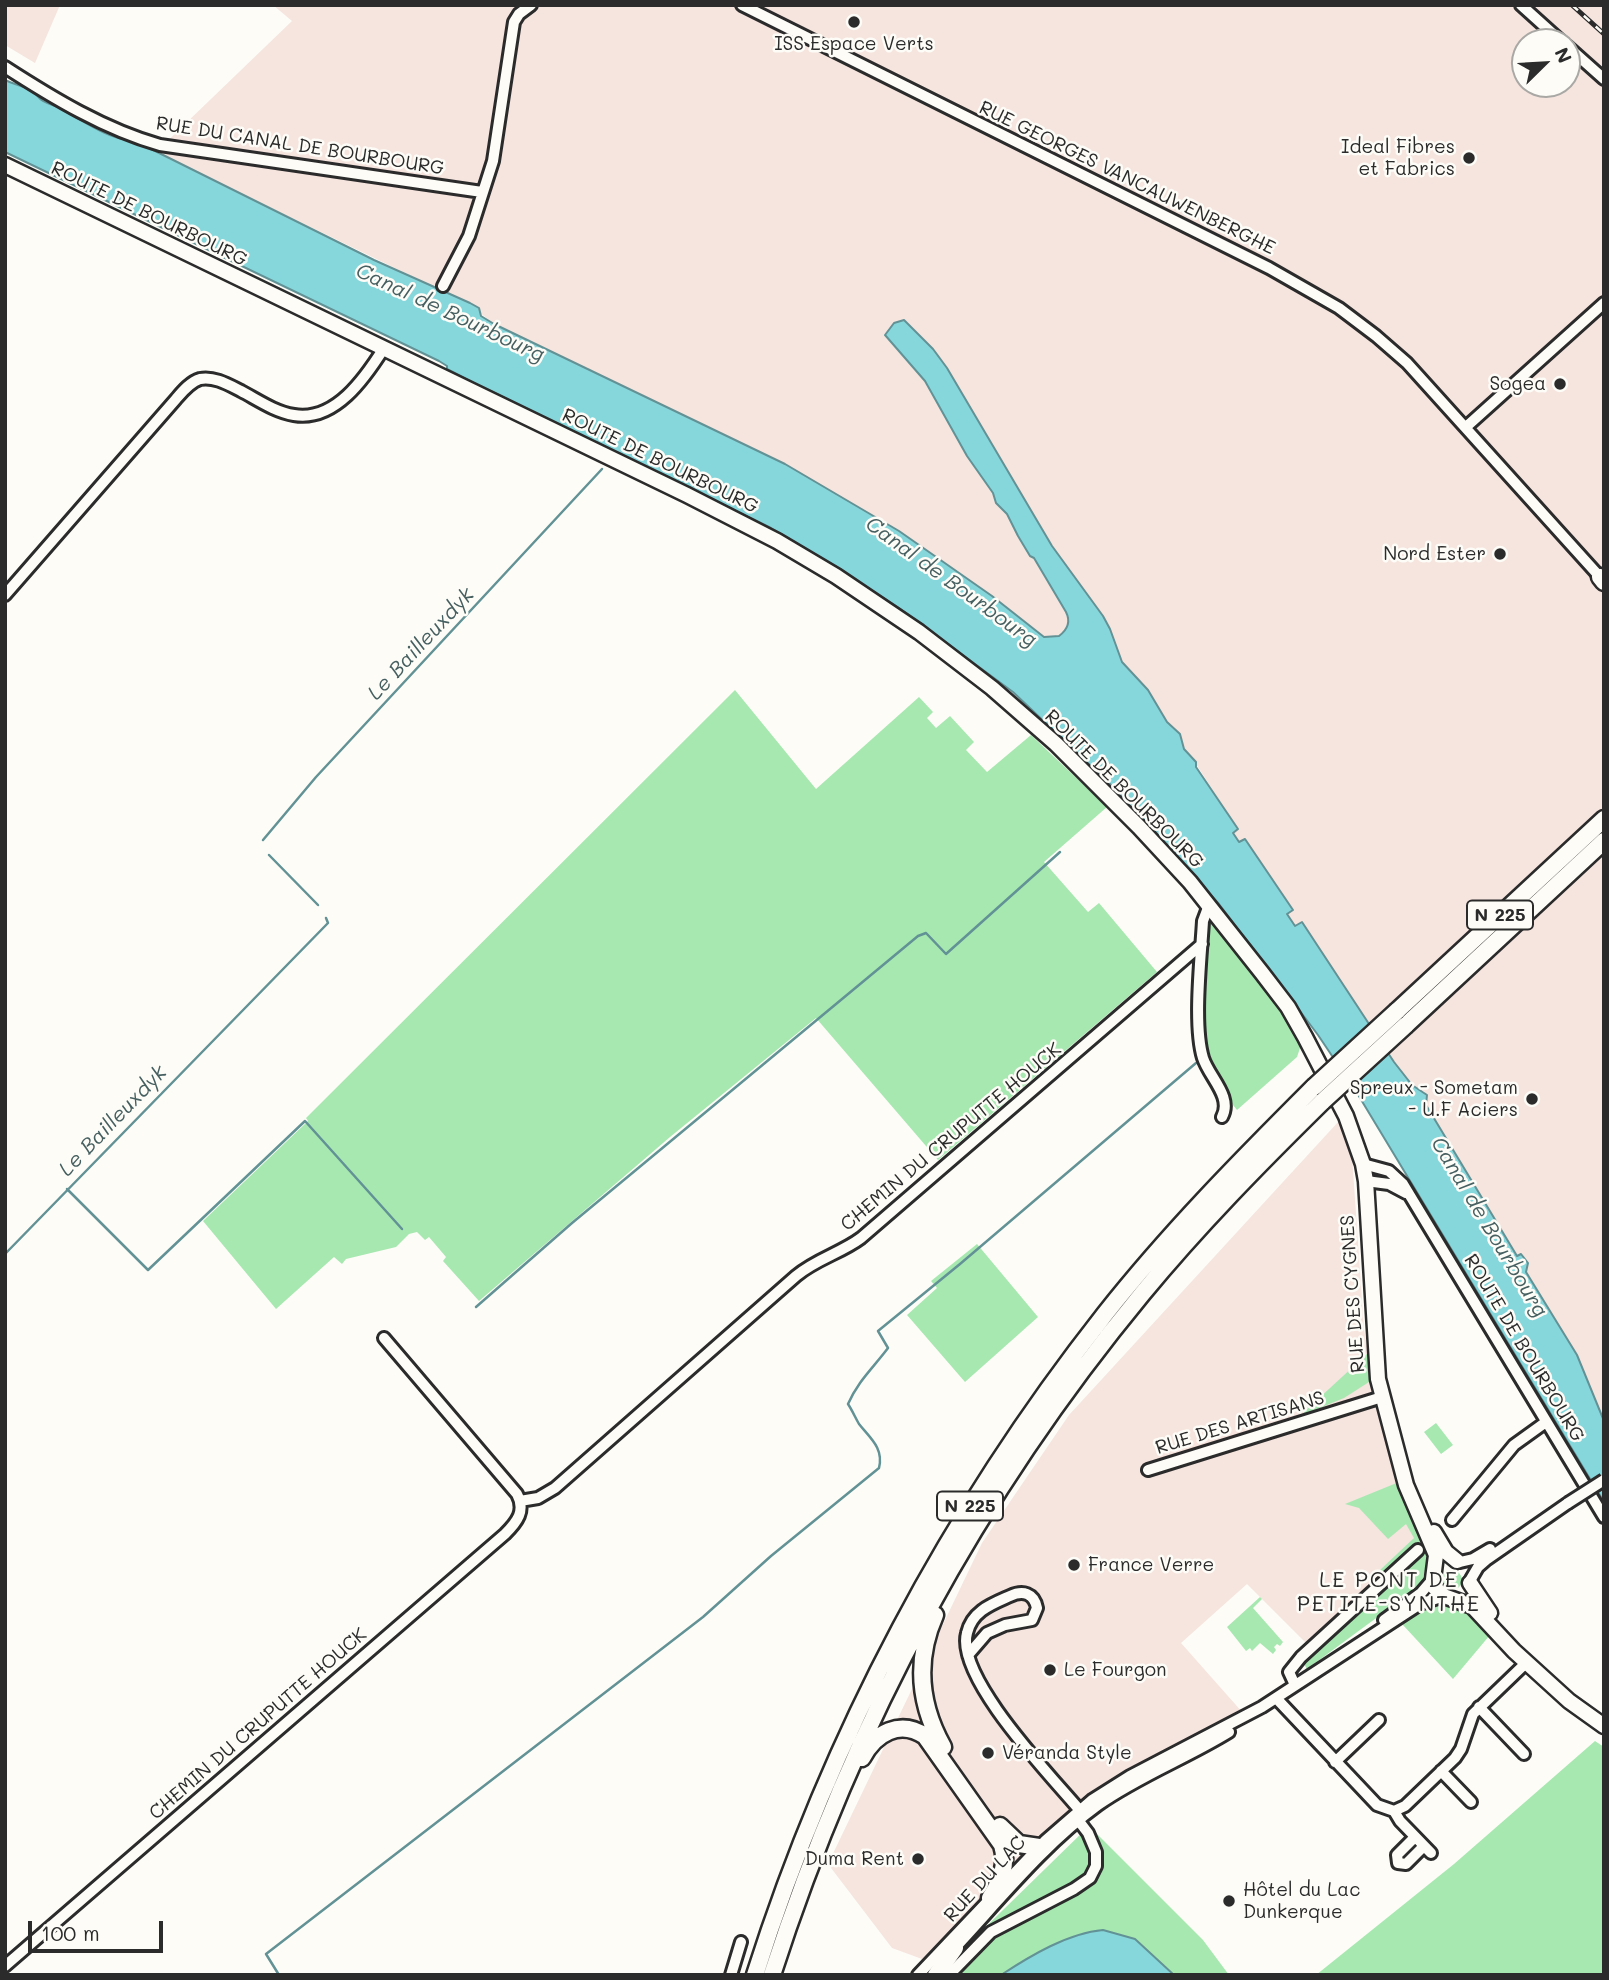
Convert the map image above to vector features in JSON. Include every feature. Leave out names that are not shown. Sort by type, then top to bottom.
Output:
[{"type":"highway","points":[[1536,882],[1604,808]]},
{"type":"highway","name":"N 225","points":[[753,1975],[802,1842],[862,1703],[910,1608],[975,1497],[1051,1386],[1115,1302],[1198,1206],[1401,1018],[1536,882],[1604,819]]},
{"type":"highway","name":"N 225","points":[[1401,1018],[1513,925],[1604,841]]},
{"type":"highway","points":[[1513,925],[1604,854]]},
{"type":"highway","name":"N 225","points":[[772,1975],[844,1779],[930,1605],[994,1497],[1076,1378],[1143,1294],[1319,1094]]},
{"type":"highway","points":[[994,1497],[975,1541],[932,1622],[923,1651],[921,1674],[925,1706],[937,1735],[1012,1848],[1010,1877]]},
{"type":"highway","points":[[797,1901],[847,1788],[868,1748],[883,1733],[901,1728],[914,1730],[927,1738],[1002,1845],[1004,1868],[995,1899]]},
{"type":"highway","points":[[999,1826],[1019,1844],[1039,1847]]},
{"type":"highway","points":[[936,1975],[955,1948]]},
{"type":"main road","name":"ROUTE DE BOURBOURG","points":[[5,165],[748,525],[891,611],[972,672],[1056,744],[1145,832],[1211,909],[1295,1019],[1346,1116],[1363,1164]]},
{"type":"main road","name":"RUE DES CYGNES","points":[[1363,1164],[1374,1342],[1382,1396],[1406,1485],[1436,1555],[1434,1575]]},
{"type":"main road","name":"RUE DES CYGNES","points":[[1388,1421],[1426,1516],[1446,1552],[1459,1562]]},
{"type":"main road","points":[[1527,1662],[1480,1601],[1468,1569],[1459,1562],[1444,1562],[1434,1575],[1436,1590],[1472,1606],[1504,1641],[1556,1690],[1604,1726]]},
{"type":"main road","points":[[1448,1597],[1464,1594],[1471,1581]]},
{"type":"street","points":[[443,286],[469,236],[496,147],[513,27],[519,14],[531,5]]},
{"type":"street","name":"RUE GEORGES VANCAUWENBERGHE","points":[[742,5],[1315,293],[1396,353],[1466,427],[1602,580]]},
{"type":"street","points":[[1521,5],[1546,28]]},
{"type":"street","points":[[1581,58],[1604,79]]},
{"type":"street","name":"RUE DU CANAL DE BOURBOURG","points":[[5,67],[90,117],[129,135],[160,145],[482,192]]},
{"type":"street","points":[[1466,427],[1604,303]]},
{"type":"street","points":[[5,595],[190,384],[201,379],[216,380],[280,411],[310,416],[324,412],[340,401],[359,382],[384,348]]},
{"type":"street","points":[[1211,909],[1204,916],[1200,1043],[1203,1060],[1225,1101],[1226,1110],[1222,1117]]},
{"type":"street","name":"CHEMIN DU CRUPUTTE HOUCK","points":[[5,1966],[505,1534],[519,1516],[522,1509],[520,1501],[538,1498],[551,1491],[796,1276],[861,1238],[1202,944]]},
{"type":"street","name":"ROUTE DE BOURBOURG","points":[[1363,1164],[1380,1167],[1403,1184],[1604,1517]]},
{"type":"street","points":[[1366,1181],[1393,1185],[1411,1199]]},
{"type":"street","points":[[384,1338],[520,1501]]},
{"type":"street","name":"RUE DES ARTISANS","points":[[1148,1470],[1382,1396]]},
{"type":"street","points":[[1452,1520],[1514,1445],[1546,1422]]},
{"type":"street","points":[[1459,1562],[1482,1555],[1604,1480]]},
{"type":"street","points":[[1471,1581],[1483,1562],[1568,1503]]},
{"type":"street","points":[[1295,1685],[1289,1672],[1301,1657],[1418,1550]]},
{"type":"street","name":"RUE DU LAC","points":[[1332,1661],[1421,1593],[1434,1575]]},
{"type":"street","points":[[949,1975],[991,1932],[1074,1889],[1090,1878],[1096,1866],[1096,1852],[1079,1815],[998,1712],[981,1686],[968,1656],[965,1641],[967,1631],[978,1613],[1015,1593],[1026,1593],[1033,1598],[1037,1612],[1032,1620],[1005,1625],[987,1633],[968,1656]]},
{"type":"street","name":"RUE DU LAC","points":[[930,1975],[995,1899],[1010,1877],[1039,1847],[1079,1815],[1218,1739],[1262,1707],[1420,1604],[1448,1597]]},
{"type":"street","points":[[1394,1811],[1405,1806],[1460,1752],[1471,1717],[1527,1662]]},
{"type":"street","points":[[1276,1698],[1377,1805],[1394,1811],[1427,1850],[1406,1864],[1398,1863],[1397,1855],[1415,1837]]},
{"type":"street","points":[[1479,1707],[1524,1754]]},
{"type":"street","points":[[1335,1762],[1378,1720]]},
{"type":"street","points":[[1441,1771],[1471,1802]]},
{"type":"street","name":"RUE DU LAC","points":[[918,1975],[1079,1815]]},
{"type":"street","points":[[731,1975],[741,1942]]},
{"type":"shaded area","points":[[5,5],[60,5],[35,63],[5,45]]},
{"type":"shaded area","points":[[273,5],[1604,5],[1604,1421],[1577,1356],[1426,1104],[1425,1092],[1412,1085],[1394,1062],[1302,923],[1295,926],[1287,914],[1293,910],[1245,839],[1239,843],[1233,833],[1238,829],[1184,749],[1180,734],[1167,722],[1148,691],[1122,662],[1103,616],[1052,546],[947,368],[905,320],[894,324],[885,336],[925,381],[967,456],[1007,514],[1066,612],[1067,629],[1059,636],[1044,637],[785,464],[494,324],[469,304],[156,152],[292,21]]},
{"type":"shaded area","points":[[1339,1121],[1352,1156],[1364,1329],[1378,1410],[1422,1541],[1307,1644],[1247,1584],[1181,1643],[1243,1713],[1080,1801],[922,1959],[892,1948],[828,1864],[982,1543],[1069,1415]]},
{"type":"green space","points":[[735,690],[816,789],[919,697],[933,712],[927,718],[936,728],[950,716],[974,742],[966,750],[987,772],[1031,735],[1107,807],[1044,862],[1088,912],[1099,903],[1157,972],[938,1160],[816,1018],[670,1137],[479,1301],[443,1261],[446,1257],[429,1237],[425,1240],[417,1232],[409,1234],[396,1247],[346,1259],[342,1264],[334,1257],[276,1309],[203,1221],[308,1121],[306,1118]]},
{"type":"green space","points":[[1209,921],[1222,931],[1283,1011],[1302,1042],[1297,1057],[1237,1110],[1225,1095],[1202,1046],[1205,924]]},
{"type":"green space","points":[[977,1244],[1038,1317],[965,1382],[907,1315],[937,1288],[931,1281]]},
{"type":"green space","points":[[1368,1353],[1371,1369],[1369,1382],[1344,1398],[1305,1414],[1304,1412]]},
{"type":"green space","points":[[1436,1423],[1453,1445],[1441,1454],[1424,1432]]},
{"type":"green space","points":[[1399,1482],[1422,1541],[1383,1575],[1379,1571],[1414,1538],[1406,1524],[1388,1539],[1359,1508],[1345,1504]]},
{"type":"green space","points":[[1425,1547],[1428,1560],[1421,1585],[1307,1669],[1305,1659]]},
{"type":"green space","points":[[1452,1570],[1459,1573],[1462,1580],[1459,1587],[1452,1590],[1445,1587],[1442,1580],[1445,1573]]},
{"type":"green space","points":[[1260,1597],[1262,1599],[1253,1608],[1283,1642],[1274,1647],[1276,1650],[1273,1654],[1260,1643],[1252,1651],[1250,1648],[1246,1651],[1227,1627]]},
{"type":"green space","points":[[1436,1604],[1471,1612],[1490,1635],[1453,1679],[1402,1624],[1426,1607]]},
{"type":"green space","points":[[1595,1741],[1604,1747],[1604,1975],[1316,1975],[1454,1864]]},
{"type":"green space","points":[[1089,1826],[1203,1940],[1229,1975],[944,1975],[963,1949]]},
{"type":"water","name":"Canal de Bourbourg","points":[[5,80],[31,90],[43,101],[104,133],[131,139],[374,260],[470,303],[479,308],[481,316],[494,324],[785,464],[899,531],[992,596],[1044,637],[1059,636],[1067,626],[1066,612],[1007,514],[996,503],[993,493],[967,456],[925,381],[885,335],[894,323],[904,320],[933,349],[947,368],[1052,546],[1103,616],[1122,662],[1148,690],[1167,722],[1180,734],[1184,749],[1196,762],[1196,767],[1238,829],[1233,833],[1239,842],[1245,839],[1293,910],[1287,914],[1295,926],[1302,922],[1394,1062],[1412,1085],[1427,1095],[1426,1105],[1517,1256],[1521,1254],[1528,1263],[1526,1272],[1577,1355],[1604,1421],[1604,1502],[1357,1093],[1318,1035],[1219,904],[1112,786],[1013,692],[899,608],[771,528],[476,384],[447,369],[447,366],[439,361],[5,152]]},
{"type":"water","points":[[1103,1930],[1135,1939],[1174,1975],[1001,1975],[1063,1941]]},
{"type":"waterway","name":"Le Bailleuxdyk","points":[[263,840],[316,777],[602,469]]},
{"type":"waterway","points":[[476,1307],[572,1223],[918,936],[926,933],[946,954],[1060,852]]},
{"type":"waterway","name":"Le Bailleuxdyk","points":[[269,855],[318,905]]},
{"type":"waterway","name":"Le Bailleuxdyk","points":[[5,1254],[328,923],[326,918]]},
{"type":"waterway","points":[[279,1975],[266,1954],[703,1617],[771,1556],[879,1468],[878,1449],[848,1404],[861,1381],[888,1348],[878,1331],[1196,1063]]},
{"type":"waterway","points":[[67,1189],[148,1270],[305,1121],[402,1229]]},
{"type":"railway","points":[[1572,5],[1604,34]]},
{"type":"place","name":"ISS Espace Verts","points":[[854,22]]},
{"type":"place","name":"Ideal Fibres et Fabrics","points":[[1469,158]]},
{"type":"place","name":"Sogea","points":[[1560,384]]},
{"type":"place","name":"Nord Ester","points":[[1500,554]]},
{"type":"place","name":"Spreux - Sometam - U.F Aciers","points":[[1532,1099]]},
{"type":"place","name":"France Verre","points":[[1074,1565]]},
{"type":"place","name":"Le Fourgon","points":[[1050,1670]]},
{"type":"place","name":"Véranda Style","points":[[988,1753]]},
{"type":"place","name":"Duma Rent","points":[[918,1859]]},
{"type":"place","name":"Hôtel du Lac Dunkerque","points":[[1229,1901]]},
{"type":"district","name":"LE PONT DE PETITE-SYNTHE","points":[[1389,1593]]}]
